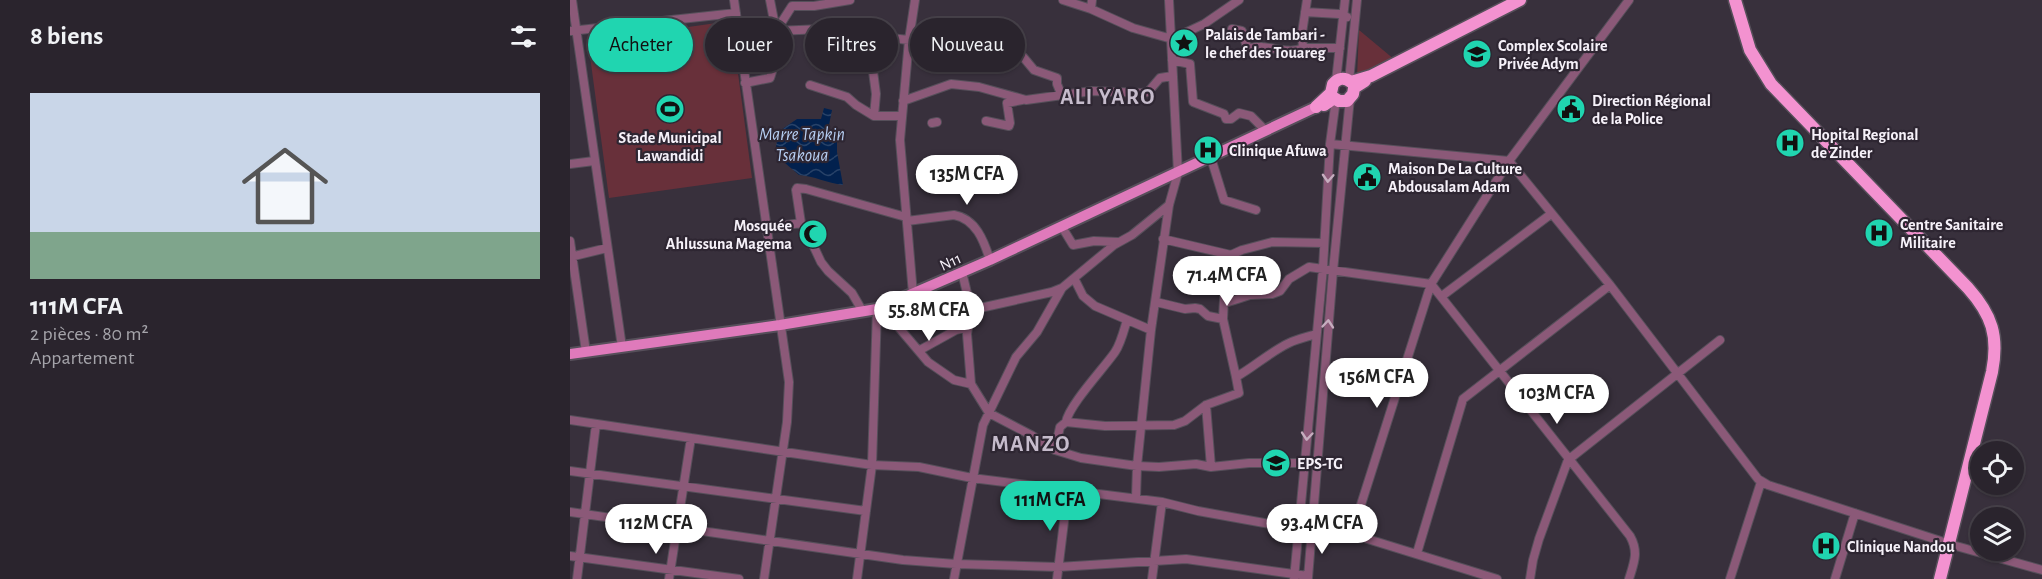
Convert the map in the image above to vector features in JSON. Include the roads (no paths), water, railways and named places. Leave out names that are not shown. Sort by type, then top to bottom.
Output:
[{"type":"highway","points":[[1334,93],[1343,101],[1351,87],[1520,0]]},
{"type":"highway","points":[[1735,0],[1750,50],[1771,84],[1910,224]]},
{"type":"highway","points":[[1740,0],[1756,49],[1773,78],[1910,224],[1983,306],[1990,318],[1996,346],[1992,372],[1947,579]]},
{"type":"highway","points":[[1316,107],[1334,93],[1342,79],[1351,87]]},
{"type":"highway","points":[[1940,579],[1953,545]]},
{"type":"main road","name":"N11","points":[[570,354],[780,325],[881,307],[1062,227],[1316,107]]},
{"type":"street","points":[[572,0],[574,31],[622,347]]},
{"type":"street","points":[[734,0],[789,388],[764,579]]},
{"type":"street","points":[[770,0],[773,18]]},
{"type":"street","points":[[784,18],[793,3],[814,6],[850,0]]},
{"type":"street","points":[[913,294],[900,148],[909,40],[915,0]]},
{"type":"street","points":[[1063,0],[1091,9],[1132,28],[1172,39],[1204,24],[1239,0]]},
{"type":"street","points":[[1091,9],[1092,0]]},
{"type":"street","points":[[1136,498],[1137,466],[1151,330],[1168,205],[1178,173],[1169,0]]},
{"type":"street","points":[[1303,48],[1302,33],[1307,0]]},
{"type":"street","points":[[1295,577],[1323,268],[1334,93],[1344,0]]},
{"type":"street","points":[[570,512],[903,560],[1058,567],[1202,560],[1295,577],[1308,577],[1357,0]]},
{"type":"street","points":[[1352,533],[1431,284],[1509,161],[1629,0]]},
{"type":"street","points":[[1305,12],[1343,15],[1355,23]]},
{"type":"street","points":[[574,31],[736,13]]},
{"type":"street","points":[[1232,29],[1242,32],[1247,46],[1252,48],[1299,50],[1303,48],[1340,48]]},
{"type":"street","points":[[898,39],[909,40]]},
{"type":"street","points":[[1025,60],[1034,70],[1057,78],[1062,96]]},
{"type":"street","points":[[1172,60],[1190,64],[1193,102],[1224,114],[1226,118],[1231,119],[1239,113],[1251,116],[1266,131]]},
{"type":"street","points":[[745,83],[770,78],[772,72]]},
{"type":"street","points":[[873,72],[876,94],[874,116]]},
{"type":"street","points":[[986,121],[1008,126],[1010,123],[1007,103],[1092,91],[1148,92],[1160,78],[1172,76]]},
{"type":"street","points":[[903,101],[951,84],[962,84],[1026,100]]},
{"type":"street","points":[[810,85],[847,97],[874,116],[902,116]]},
{"type":"street","points":[[1330,144],[1509,161],[1610,285],[1761,482],[1953,545],[2042,570]]},
{"type":"street","points":[[1211,158],[1224,200],[1256,210]]},
{"type":"street","points":[[570,164],[594,161]]},
{"type":"street","points":[[863,312],[852,293],[828,272],[821,262],[801,223],[797,188],[906,219],[959,216],[967,220],[983,239],[990,260]]},
{"type":"street","points":[[971,310],[1062,288],[1168,205]]},
{"type":"street","points":[[1442,296],[1551,214]]},
{"type":"street","points":[[766,228],[801,223]]},
{"type":"street","points":[[1062,227],[1073,245],[1101,241],[1120,242]]},
{"type":"street","points":[[1163,239],[1231,255],[1272,242],[1324,243]]},
{"type":"street","points":[[570,241],[586,352]]},
{"type":"street","points":[[571,256],[606,248]]},
{"type":"street","points":[[1066,422],[1154,427],[1180,424],[1206,405],[1239,393],[1223,319],[1225,280],[1231,255]]},
{"type":"street","points":[[1225,303],[1250,295],[1272,294],[1280,291],[1289,279],[1306,267],[1431,284],[1633,542],[1635,559],[1629,579]]},
{"type":"street","points":[[962,272],[971,310],[967,352],[971,384],[989,414],[1055,450],[1081,458],[1137,466],[1196,464],[1211,467],[1249,463],[1316,463]]},
{"type":"street","points":[[1074,278],[1083,296],[1095,306],[1151,330]]},
{"type":"street","points":[[1417,553],[1463,399],[1610,285]]},
{"type":"street","points":[[954,579],[983,425],[1016,357],[1037,332],[1062,288]]},
{"type":"street","points":[[1156,302],[1185,309],[1200,309],[1208,316],[1223,319]]},
{"type":"street","points":[[881,307],[928,362],[954,380],[971,384]]},
{"type":"street","points":[[857,579],[872,465],[881,307]]},
{"type":"street","points":[[1055,450],[1060,428],[1118,346],[1128,320]]},
{"type":"street","points":[[920,350],[941,337],[968,327]]},
{"type":"street","points":[[1236,377],[1289,342],[1316,333]]},
{"type":"street","points":[[1530,579],[1539,539],[1568,460],[1720,340]]},
{"type":"street","points":[[1206,405],[1211,467]]},
{"type":"street","points":[[570,420],[872,465],[919,467],[972,478],[1136,498],[1298,529],[1332,528],[1497,579]]},
{"type":"street","points":[[577,579],[596,424]]},
{"type":"street","points":[[669,579],[691,438]]},
{"type":"street","points":[[570,471],[866,511]]},
{"type":"street","points":[[1730,579],[1761,482]]},
{"type":"street","points":[[1057,579],[1068,489]]},
{"type":"street","points":[[1152,579],[1162,502]]},
{"type":"street","points":[[1835,579],[1855,513]]},
{"type":"street","points":[[570,556],[739,579]]},
{"type":"water","name":"Marre Tapkin Tsakoua","points":[[824,108],[832,110],[826,140],[837,142],[843,185],[799,175],[785,163],[776,148],[778,132],[797,119],[821,119]]},
{"type":"place","name":"Palais de Tambari - le chef des Touareg","points":[[1184,43]]},
{"type":"place","name":"Complex Scolaire Privée Adym","points":[[1477,54]]},
{"type":"place","name":"Stade Municipal Lawandidi","points":[[670,109]]},
{"type":"place","name":"Direction Régional de la Police","points":[[1571,109]]},
{"type":"place","name":"Hopital Regional de Zinder","points":[[1790,143]]},
{"type":"place","name":"Clinique Afuwa","points":[[1208,150]]},
{"type":"place","name":"Maison De La Culture Abdousalam Adam","points":[[1367,177]]},
{"type":"place","name":"Centre Sanitaire Militaire","points":[[1879,233]]},
{"type":"place","name":"Mosquée Ahlussuna Magema","points":[[813,234]]},
{"type":"place","name":"EPS-TG","points":[[1276,463]]},
{"type":"place","name":"Clinique Nandou","points":[[1826,546]]},
{"type":"district","name":"ALI YARO","points":[[1108,96]]},
{"type":"district","name":"MANZO","points":[[1031,443]]}]
